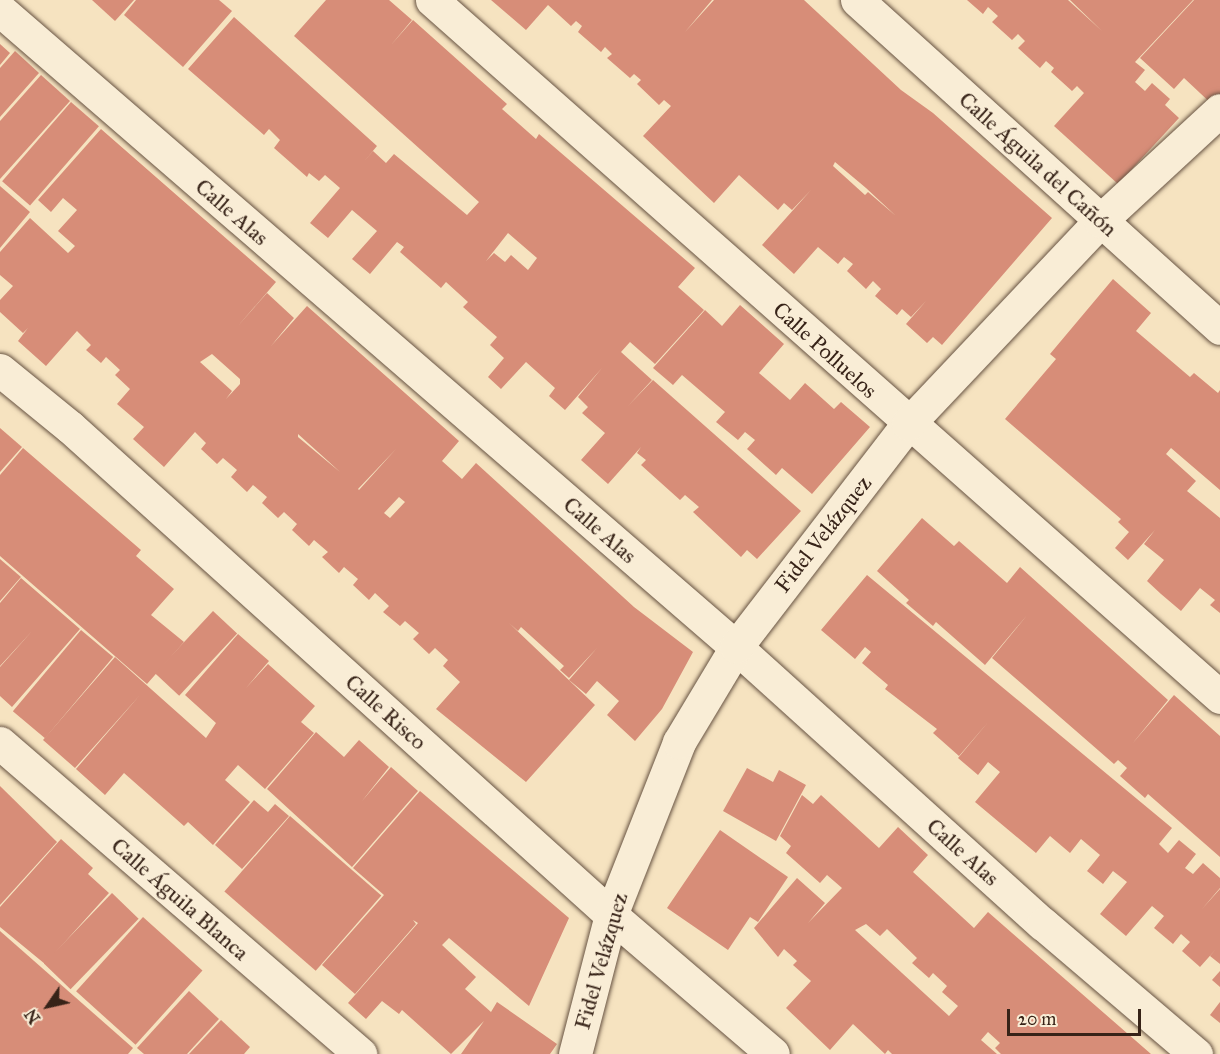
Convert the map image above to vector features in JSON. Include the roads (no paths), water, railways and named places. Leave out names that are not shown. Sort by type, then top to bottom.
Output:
[{"type":"street","name":"Calle Polluelos","points":[[432,0],[908,424],[1220,697]]},
{"type":"street","name":"Calle Águila del Cañón","points":[[857,0],[1220,328]]},
{"type":"street","name":"Calle Alas","points":[[0,10],[736,646],[1043,924],[1196,1054]]},
{"type":"street","name":"Fidel Velázquez","points":[[575,1054],[611,915],[679,742],[736,646],[908,424],[1100,221],[1220,110]]},
{"type":"street","name":"Calle Risco","points":[[0,370],[70,427],[611,915],[773,1054]]},
{"type":"street","name":"Calle Águila Blanca","points":[[0,743],[360,1054]]}]
